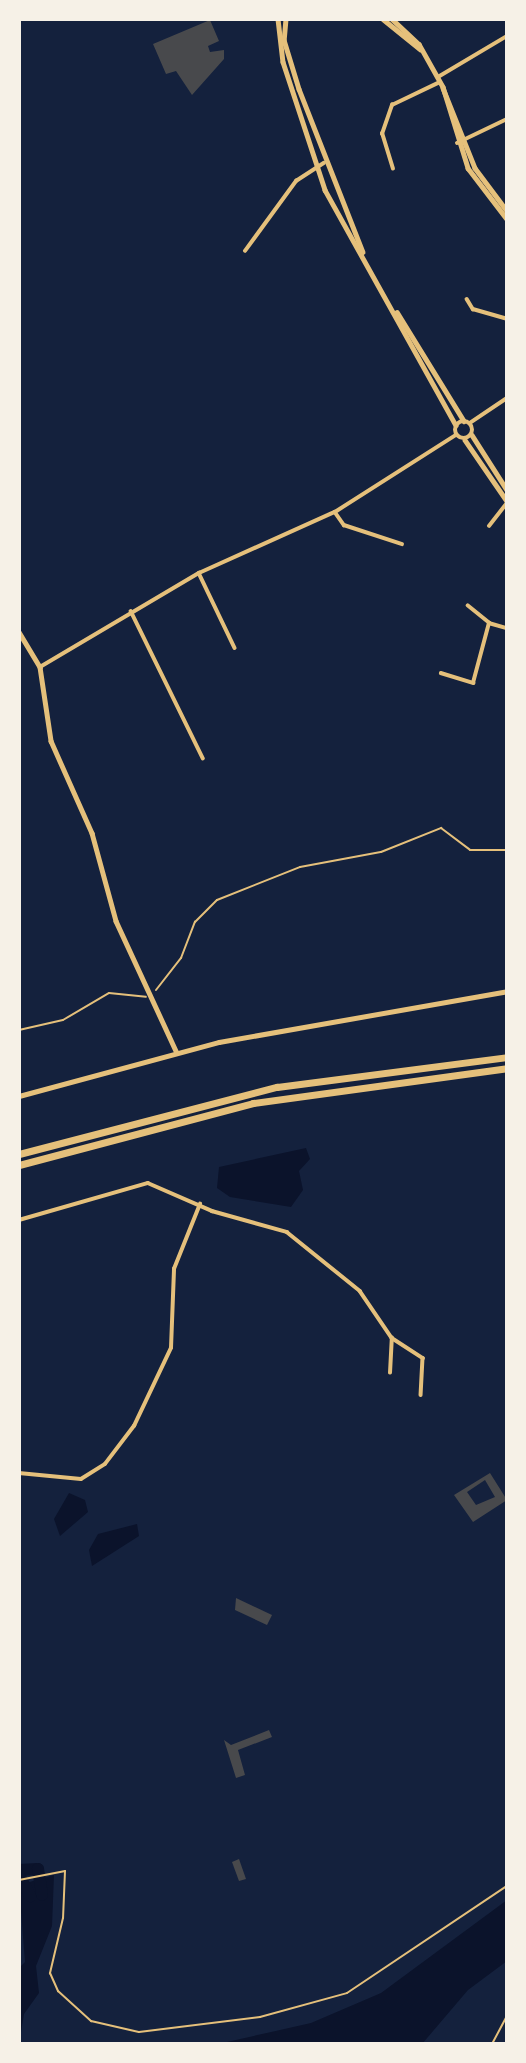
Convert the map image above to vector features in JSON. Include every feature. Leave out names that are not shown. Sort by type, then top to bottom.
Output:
[{"type":"highway","points":[[19,1154],[277,1087],[507,1057]]},
{"type":"highway","points":[[19,1165],[253,1103],[507,1068]]},
{"type":"street","points":[[278,19],[280,52],[317,165],[339,220],[365,257]]},
{"type":"street","points":[[286,19],[287,53],[324,163],[365,257],[456,425],[456,435]]},
{"type":"street","points":[[383,19],[420,49]]},
{"type":"street","points":[[393,19],[420,49],[440,82],[464,141],[506,214]]},
{"type":"street","points":[[393,169],[382,134],[392,105],[440,82],[507,36]]},
{"type":"street","points":[[440,82],[457,144],[506,214]]},
{"type":"street","points":[[457,144],[507,119]]},
{"type":"street","points":[[245,251],[296,181],[317,165],[324,163]]},
{"type":"street","points":[[467,299],[474,309],[507,319]]},
{"type":"street","points":[[392,306],[464,421],[470,423]]},
{"type":"street","points":[[470,423],[507,398]]},
{"type":"street","points":[[456,425],[464,421]]},
{"type":"street","points":[[470,423],[472,435],[507,490]]},
{"type":"street","points":[[456,435],[465,440],[507,502],[489,526]]},
{"type":"street","points":[[40,667],[199,573],[335,512],[456,435]]},
{"type":"street","points":[[465,440],[472,435]]},
{"type":"street","points":[[335,512],[344,525],[402,544]]},
{"type":"street","points":[[199,573],[235,648]]},
{"type":"street","points":[[468,606],[489,623],[507,628]]},
{"type":"street","points":[[131,611],[203,758]]},
{"type":"street","points":[[441,673],[473,683],[489,623]]},
{"type":"street","points":[[19,632],[40,667],[51,741],[92,833],[116,922],[177,1053]]},
{"type":"street","points":[[19,1097],[177,1053],[507,992]]},
{"type":"street","points":[[19,1220],[148,1182],[200,1204],[287,1232],[360,1291],[391,1338],[424,1358],[421,1395]]},
{"type":"street","points":[[19,1473],[80,1479],[105,1464],[134,1426],[171,1348],[174,1269],[200,1204]]},
{"type":"street","points":[[390,1373],[391,1338]]},
{"type":"path","points":[[19,1030],[63,1020],[109,993],[151,995],[181,958],[195,922],[216,900],[300,867],[381,852],[441,828],[461,837],[470,850],[507,850]]},
{"type":"path","points":[[19,1880],[65,1871],[63,1918],[50,1973],[58,1991],[91,2021],[139,2032],[260,2017],[347,1993],[507,1886]]},
{"type":"path","points":[[492,2044],[507,2015]]},
{"type":"water","points":[[306,1148],[310,1159],[299,1171],[303,1190],[291,1207],[230,1197],[217,1188],[219,1167]]},
{"type":"water","points":[[69,1493],[85,1500],[88,1512],[60,1536],[54,1519]]},
{"type":"water","points":[[137,1524],[139,1536],[92,1566],[89,1550],[98,1534]]},
{"type":"water","points":[[54,1875],[52,1926],[36,1966],[39,1993],[24,2014],[19,2044],[19,1968],[25,1962],[19,1885]]},
{"type":"water","points":[[507,1900],[507,1961],[468,1990],[422,2044],[218,2044],[311,2023],[381,1993]]},
{"type":"building","points":[[210,20],[219,41],[208,46],[210,52],[224,50],[224,59],[192,95],[176,71],[166,74],[153,44]]},
{"type":"building","points":[[490,1473],[507,1500],[473,1522],[454,1495]],"holes":[[[485,1480],[495,1497],[476,1505],[467,1492]]]},
{"type":"building","points":[[236,1598],[272,1615],[267,1625],[235,1610]]},
{"type":"building","points":[[269,1730],[272,1737],[238,1750],[245,1775],[236,1778],[224,1740],[231,1745]]},
{"type":"building","points":[[239,1859],[246,1879],[239,1881],[232,1862]]},
{"type":"waterway","points":[[19,1870],[38,1869],[42,1895]]},
{"type":"waterway","points":[[19,1875],[30,1896]]}]
